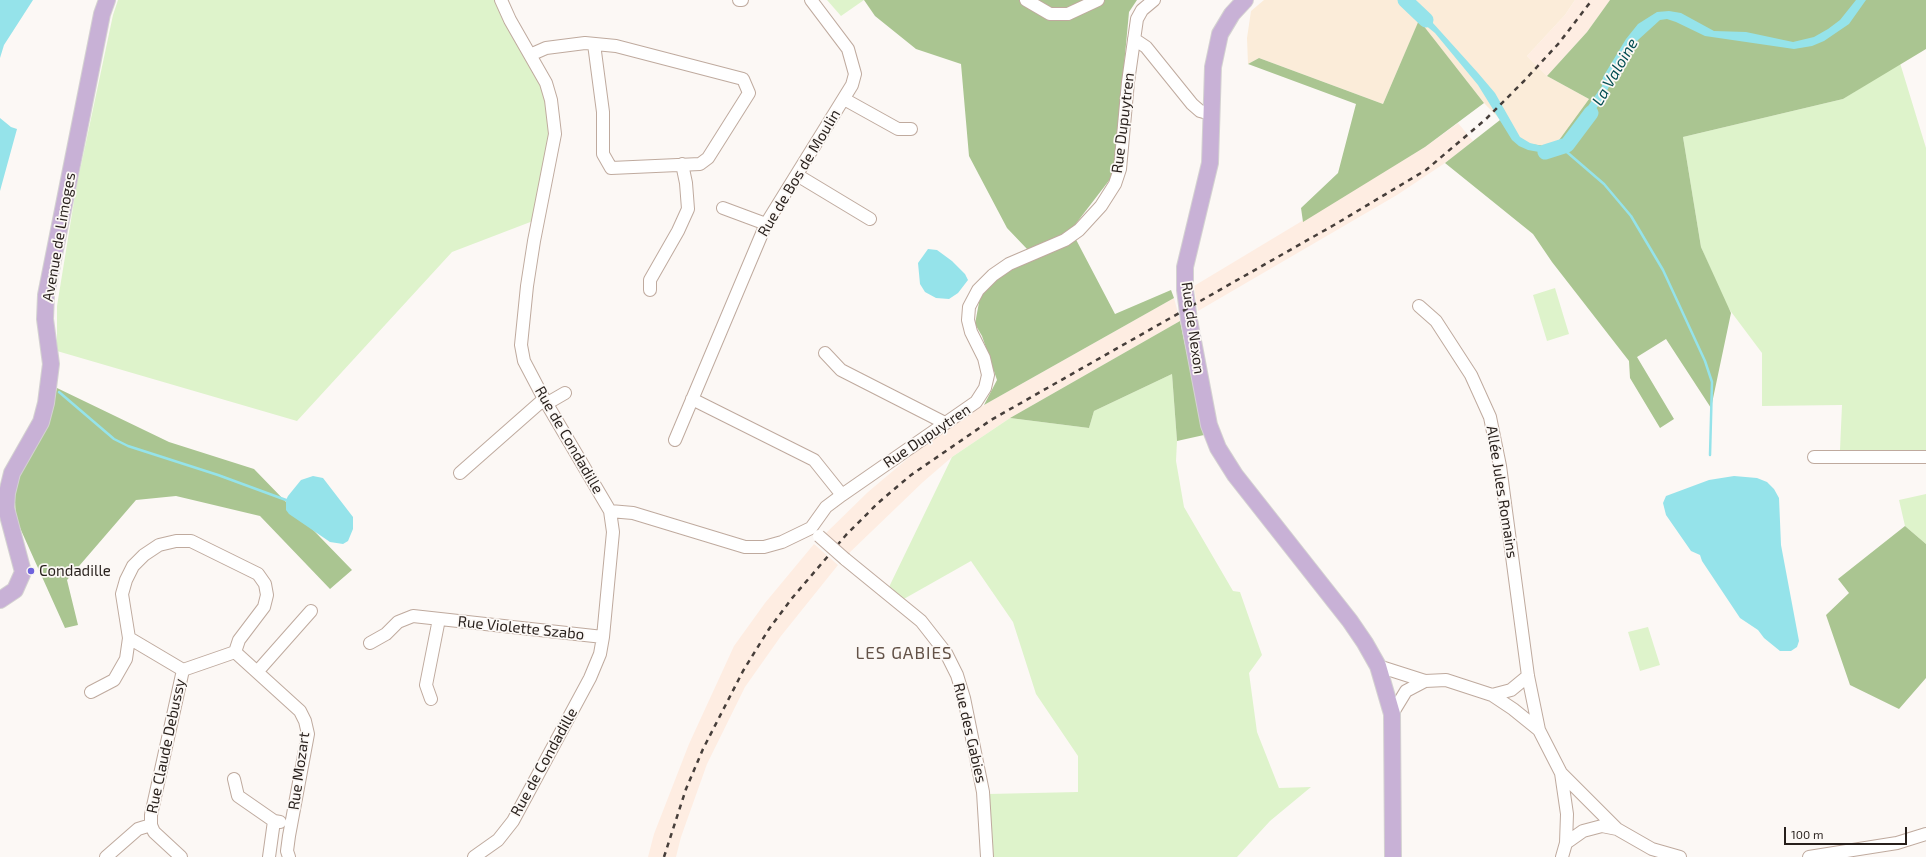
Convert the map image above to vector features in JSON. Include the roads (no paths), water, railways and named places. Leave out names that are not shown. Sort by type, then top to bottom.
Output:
[{"type":"main road","name":"Avenue de Limoges","points":[[0,600],[15,590],[24,572],[6,508],[7,493],[12,473],[41,422],[46,403],[51,364],[45,319],[46,295],[102,14],[107,0]]},
{"type":"main road","name":"Rue de Nexon","points":[[1245,0],[1226,22],[1212,67],[1210,163],[1185,267],[1185,290],[1189,320],[1209,425],[1218,448],[1235,476],[1350,621],[1378,666],[1392,714],[1393,857]]},
{"type":"street","name":"Rue de Condadille","points":[[474,857],[489,853],[513,821],[590,678],[600,654],[603,637],[613,532],[610,510],[545,401],[524,361],[521,345],[527,286],[534,241],[555,134],[551,100],[546,83],[510,20],[501,0]]},
{"type":"street","name":"Rue de Bos de Moulin","points":[[675,440],[766,224],[852,85],[855,74],[848,49],[811,0]]},
{"type":"street","points":[[1026,0],[1050,14],[1068,14],[1085,8],[1098,0]]},
{"type":"street","name":"Rue Dupuytren","points":[[610,510],[633,513],[745,547],[764,547],[782,542],[815,532],[826,507],[842,494],[976,402],[985,388],[988,375],[984,358],[971,332],[968,320],[969,307],[978,290],[994,275],[1009,264],[1066,240],[1079,230],[1101,206],[1115,184],[1120,168],[1128,82],[1137,19],[1142,10],[1154,0]]},
{"type":"street","points":[[1134,39],[1146,48],[1192,104],[1200,111],[1212,114]]},
{"type":"street","points":[[530,55],[546,48],[585,43],[616,46],[743,79],[749,93],[708,158],[700,164],[611,168],[603,154],[603,112],[594,44]]},
{"type":"street","points":[[844,99],[898,129],[911,129]]},
{"type":"street","points":[[650,290],[650,280],[678,231],[688,209],[686,183],[682,164]]},
{"type":"street","points":[[797,175],[870,219]]},
{"type":"street","points":[[723,208],[766,224]]},
{"type":"street","name":"Allée Jules Romains","points":[[1419,306],[1436,321],[1471,375],[1490,417],[1500,466],[1528,676],[1539,730]]},
{"type":"street","points":[[825,353],[841,370],[945,423]]},
{"type":"street","points":[[460,473],[545,401],[565,393]]},
{"type":"street","points":[[692,399],[814,460],[842,494]]},
{"type":"street","points":[[1814,457],[1926,457]]},
{"type":"street","name":"Rue des Gabies","points":[[815,532],[845,559],[921,621],[946,653],[957,675],[968,713],[983,792],[987,857]]},
{"type":"street","points":[[91,692],[114,680],[126,659],[129,638],[122,594],[126,580],[133,566],[144,555],[159,545],[176,541],[191,541],[258,574],[265,584],[267,595],[264,606],[239,640],[235,652],[183,670],[129,638]]},
{"type":"street","points":[[257,672],[311,611]]},
{"type":"street","name":"Rue Violette Szabo","points":[[370,643],[386,634],[398,622],[413,616],[603,637]]},
{"type":"street","name":"Rue Violette Szabo","points":[[431,699],[426,685],[439,619]]},
{"type":"street","name":"Rue Mozart","points":[[235,652],[300,711],[305,721],[308,734],[291,823],[287,851],[289,857]]},
{"type":"street","points":[[1378,666],[1425,681],[1446,680],[1492,695],[1513,709],[1539,730],[1561,773],[1617,829],[1652,849],[1680,857]]},
{"type":"street","name":"Rue Claude Debussy","points":[[181,857],[154,832],[151,825],[150,815],[183,670]]},
{"type":"street","points":[[1492,695],[1511,690],[1528,676]]},
{"type":"street","points":[[1386,691],[1406,691],[1425,681]]},
{"type":"street","points":[[1392,714],[1406,691]]},
{"type":"street","points":[[1561,773],[1567,814],[1566,843],[1562,857]]},
{"type":"street","points":[[234,779],[238,796],[274,821]]},
{"type":"street","name":"Rue Mozart","points":[[269,857],[274,821],[291,823]]},
{"type":"street","points":[[106,857],[138,829],[151,825]]},
{"type":"street","points":[[1566,843],[1583,830],[1602,826],[1617,829]]},
{"type":"street","points":[[1809,857],[1897,843],[1926,834]]},
{"type":"water","points":[[0,0],[33,0],[4,45],[0,58]]},
{"type":"water","points":[[1856,0],[1866,0],[1849,24],[1824,41],[1812,46],[1794,49],[1705,36],[1676,22],[1667,19],[1660,20],[1638,40],[1625,56],[1600,104],[1559,151],[1550,154],[1528,150],[1519,146],[1512,140],[1478,85],[1435,33],[1419,20],[1410,7],[1414,2],[1495,93],[1520,137],[1530,143],[1546,147],[1558,145],[1565,139],[1602,86],[1603,77],[1626,39],[1638,24],[1657,12],[1669,11],[1681,13],[1714,31],[1746,32],[1793,42],[1814,37],[1828,29],[1840,20]]},
{"type":"water","points":[[0,118],[11,127],[17,129],[0,191]]},
{"type":"water","points":[[928,249],[937,250],[952,261],[965,274],[968,280],[958,293],[949,299],[936,298],[925,292],[920,284],[918,263]]},
{"type":"water","points":[[313,476],[323,478],[353,517],[353,529],[348,541],[343,544],[330,542],[289,514],[286,510],[286,500],[288,496],[301,480]]},
{"type":"water","points":[[1734,476],[1757,478],[1767,482],[1774,489],[1779,498],[1781,545],[1799,641],[1797,647],[1791,651],[1780,651],[1764,638],[1758,630],[1740,618],[1702,561],[1700,555],[1691,551],[1666,515],[1663,503],[1666,496],[1709,480]]},
{"type":"waterway","name":"La Valoine","points":[[1405,0],[1426,20]]},
{"type":"waterway","name":"La Valoine","points":[[1545,152],[1567,145],[1591,113]]},
{"type":"waterway","points":[[1561,147],[1604,184],[1631,216],[1663,270],[1705,361],[1712,382],[1710,455]]},
{"type":"waterway","points":[[59,392],[114,439],[128,446],[218,475],[286,500]]},
{"type":"railway","points":[[664,857],[686,789],[703,749],[743,671],[769,629],[793,597],[846,535],[878,503],[911,475],[991,420],[1334,225],[1426,170],[1486,119],[1524,81],[1559,43],[1592,0]]},
{"type":"place","name":"Condadille","points":[[31,571]]},
{"type":"district","name":"LES GABIES","points":[[904,653]]}]
